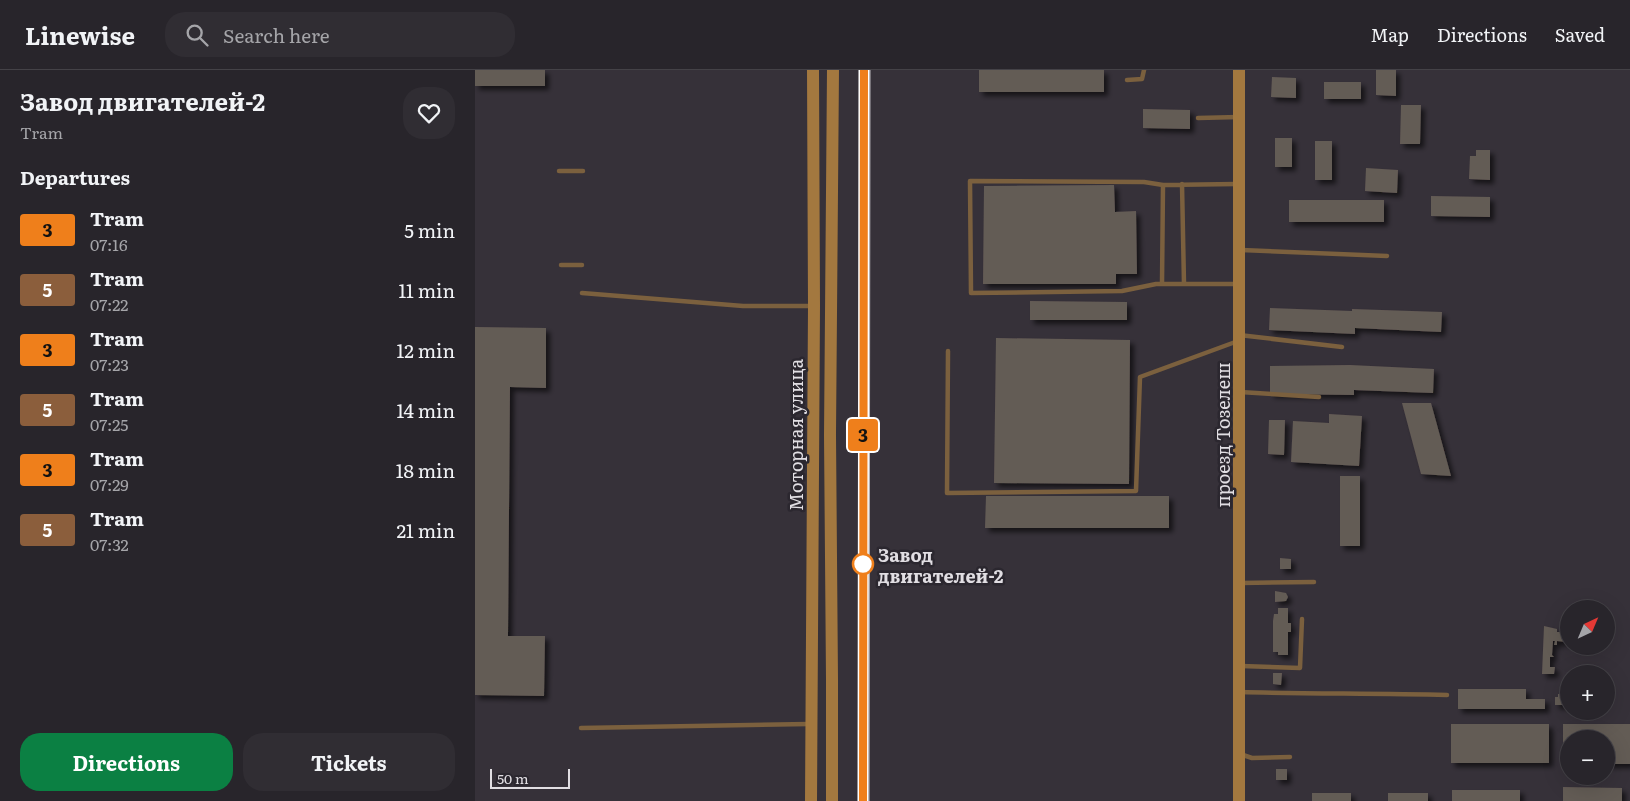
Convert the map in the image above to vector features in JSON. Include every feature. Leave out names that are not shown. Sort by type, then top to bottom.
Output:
[{"type":"main road","name":"Моторная улица","points":[[811,801],[814,306],[812,226],[813,70]]},
{"type":"main road","name":"Моторная улица","points":[[832,801],[833,680],[830,434],[833,70]]},
{"type":"main road","name":"проезд Тозелеш","points":[[1239,70],[1239,801]]},
{"type":"main road","points":[[812,226],[831,226]]},
{"type":"lane","points":[[1127,80],[1142,79],[1144,70]]},
{"type":"lane","points":[[1198,118],[1239,117]]},
{"type":"lane","points":[[559,171],[583,171]]},
{"type":"lane","points":[[1239,184],[1163,185],[1144,182],[970,181],[971,293],[1122,291],[1162,284],[1239,284]]},
{"type":"lane","points":[[1182,184],[1184,284]]},
{"type":"lane","points":[[1162,284],[1163,185]]},
{"type":"lane","points":[[1239,250],[1387,256]]},
{"type":"lane","points":[[561,265],[582,265]]},
{"type":"lane","points":[[582,293],[743,306],[814,306]]},
{"type":"lane","points":[[948,351],[947,493],[1135,491],[1140,377],[1239,338],[1342,347]]},
{"type":"lane","points":[[1239,392],[1319,397]]},
{"type":"lane","points":[[1239,583],[1314,582]]},
{"type":"lane","points":[[1239,666],[1300,668],[1302,619]]},
{"type":"lane","points":[[1239,692],[1349,695],[1369,693],[1447,694]]},
{"type":"lane","points":[[667,720],[667,727]]},
{"type":"lane","points":[[705,720],[706,726]]},
{"type":"lane","points":[[581,728],[810,724]]},
{"type":"lane","points":[[1239,754],[1252,758],[1290,757]]},
{"type":"building","points":[[475,70],[545,70],[545,86],[475,86]]},
{"type":"building","points":[[979,70],[1104,70],[1104,92],[979,92]]},
{"type":"building","points":[[1376,70],[1396,70],[1396,96],[1376,95]]},
{"type":"building","points":[[1272,77],[1296,78],[1296,98],[1271,97]]},
{"type":"building","points":[[1324,82],[1361,82],[1361,99],[1324,99]]},
{"type":"building","points":[[1401,105],[1421,105],[1420,144],[1400,144]]},
{"type":"building","points":[[1143,109],[1190,110],[1190,129],[1143,128]]},
{"type":"building","points":[[1275,138],[1292,138],[1292,167],[1275,167]]},
{"type":"building","points":[[1315,141],[1332,141],[1332,180],[1315,180]]},
{"type":"building","points":[[1476,150],[1490,150],[1490,180],[1469,179],[1470,156],[1476,156]]},
{"type":"building","points":[[1366,168],[1398,170],[1397,193],[1365,191]]},
{"type":"building","points":[[1114,185],[1115,212],[1136,211],[1137,274],[1116,274],[1116,284],[983,284],[984,186]]},
{"type":"building","points":[[1431,196],[1490,197],[1490,217],[1431,216]]},
{"type":"building","points":[[1289,200],[1384,200],[1384,222],[1289,222]]},
{"type":"building","points":[[1030,301],[1127,302],[1127,320],[1030,320]]},
{"type":"building","points":[[1270,308],[1442,312],[1441,332],[1355,328],[1355,334],[1269,330]]},
{"type":"building","points":[[475,327],[546,328],[546,388],[510,387],[508,636],[545,636],[544,696],[475,695]]},
{"type":"building","points":[[996,338],[1130,340],[1129,484],[994,483]]},
{"type":"building","points":[[1350,365],[1434,369],[1433,393],[1354,390],[1354,395],[1270,394],[1270,366]]},
{"type":"building","points":[[1402,403],[1431,403],[1451,476],[1421,474]]},
{"type":"building","points":[[1329,414],[1362,416],[1359,466],[1291,462],[1293,421],[1329,423]]},
{"type":"building","points":[[1269,420],[1285,420],[1284,455],[1268,454]]},
{"type":"building","points":[[1340,476],[1360,476],[1360,546],[1340,546]]},
{"type":"building","points":[[986,496],[1169,496],[1169,528],[985,528]]},
{"type":"building","points":[[1280,558],[1291,559],[1291,569],[1280,569]]},
{"type":"building","points":[[1275,591],[1286,593],[1288,597],[1286,601],[1275,602]]},
{"type":"building","points":[[1278,608],[1288,608],[1288,623],[1291,623],[1291,632],[1288,632],[1288,655],[1278,655],[1278,652],[1273,652],[1273,621],[1274,614],[1278,614]]},
{"type":"building","points":[[1544,626],[1557,629],[1557,632],[1560,632],[1560,641],[1557,641],[1557,645],[1554,645],[1555,641],[1553,641],[1552,655],[1554,657],[1550,657],[1550,667],[1555,667],[1554,674],[1542,674]]},
{"type":"building","points":[[1273,673],[1282,673],[1281,685],[1273,684]]},
{"type":"building","points":[[1458,689],[1526,689],[1526,699],[1545,699],[1545,709],[1458,709]]},
{"type":"building","points":[[1558,694],[1560,694],[1560,705],[1555,705],[1555,697],[1558,697]]},
{"type":"building","points":[[1451,724],[1549,724],[1549,763],[1451,763]]},
{"type":"building","points":[[1563,724],[1630,724],[1630,764],[1615,764],[1615,730],[1563,730]]},
{"type":"building","points":[[1276,769],[1287,769],[1287,780],[1276,780]]},
{"type":"building","points":[[1563,787],[1622,788],[1622,801],[1563,801]]},
{"type":"building","points":[[1452,790],[1520,790],[1520,801],[1452,801]]},
{"type":"building","points":[[1312,793],[1351,793],[1351,801],[1312,801]]},
{"type":"building","points":[[1388,793],[1428,793],[1428,801],[1388,801]]},
{"type":"tram line","name":"3","points":[[863,801],[864,70]]},
{"type":"tram line","points":[[869,801],[870,70]]},
{"type":"place","name":"Завод двигателей-2","points":[[863,564]]}]
